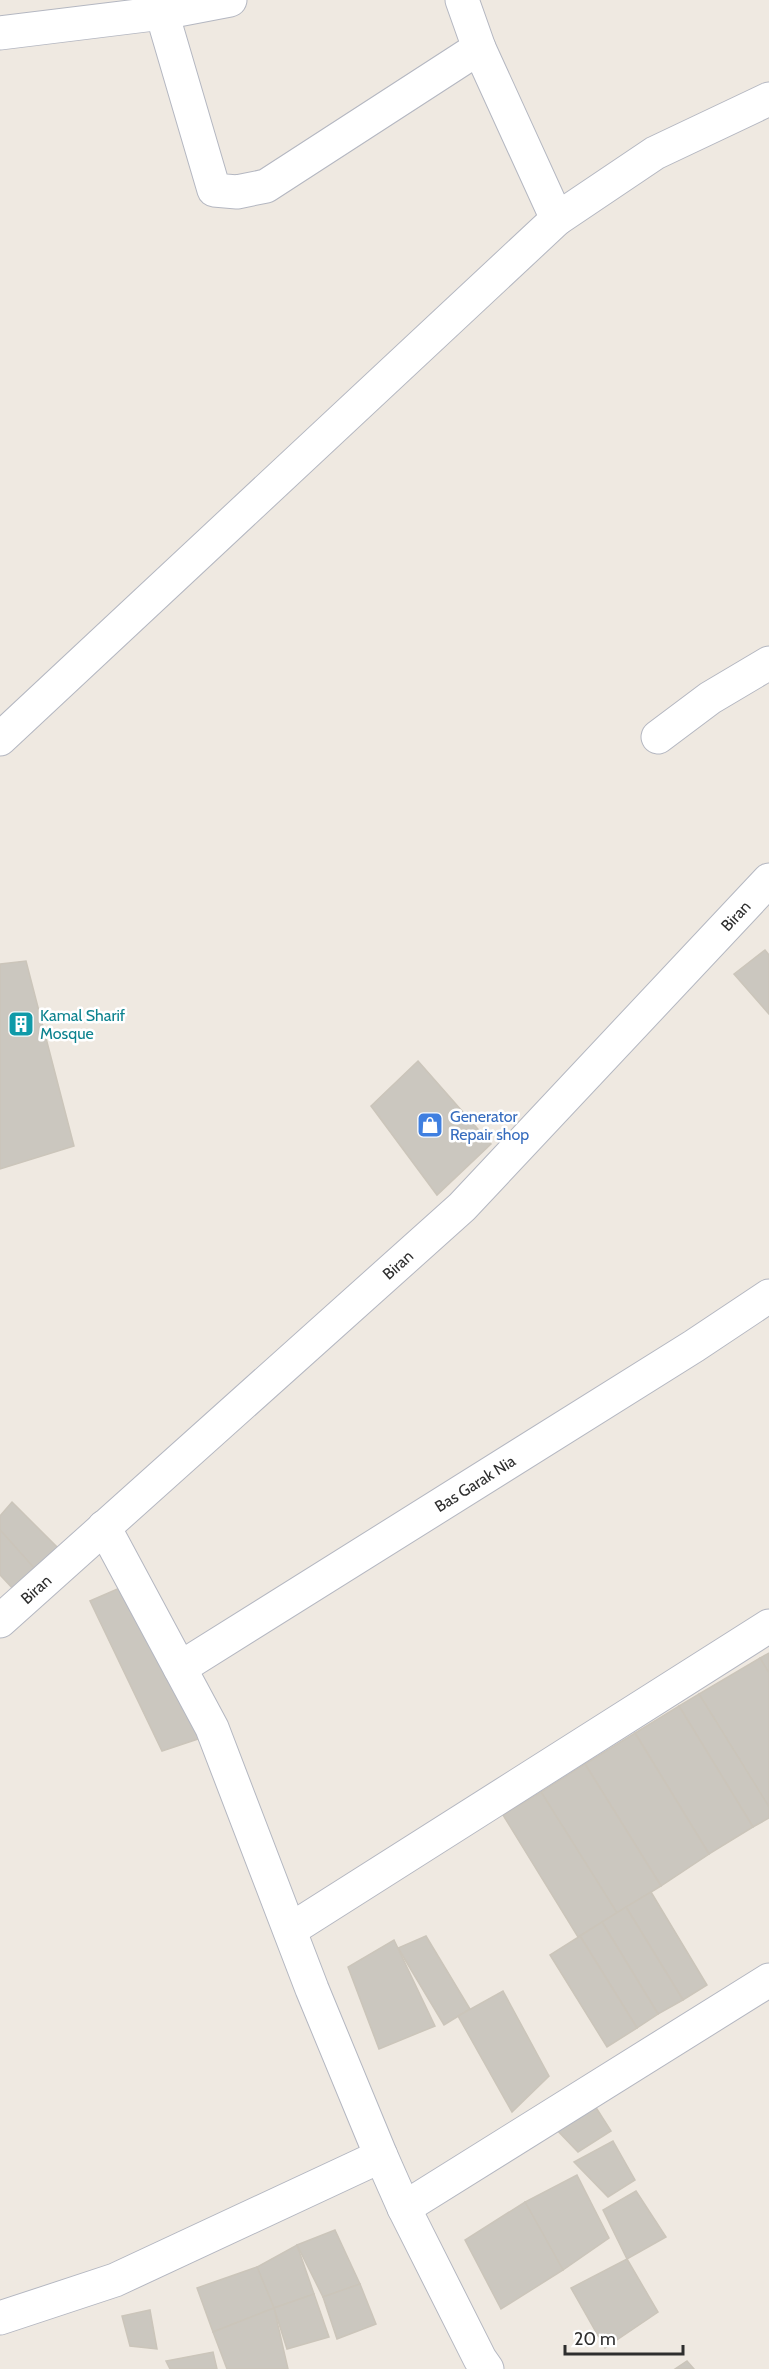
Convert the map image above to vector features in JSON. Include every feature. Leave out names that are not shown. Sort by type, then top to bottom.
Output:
[{"type":"street","points":[[0,33],[161,6],[230,0]]},
{"type":"street","points":[[462,0],[479,48],[557,219]]},
{"type":"street","points":[[161,6],[214,190],[237,192],[266,186],[479,48]]},
{"type":"street","points":[[0,739],[557,219],[655,153],[769,99]]},
{"type":"street","points":[[658,737],[710,698],[769,663]]},
{"type":"street","name":"Biran","points":[[0,1621],[462,1207],[769,880]]},
{"type":"street","name":"Bas Garak Nia","points":[[180,1668],[674,1359],[769,1296]]},
{"type":"street","points":[[104,1527],[212,1728],[381,2156],[404,2208],[487,2369]]},
{"type":"street","points":[[290,1930],[769,1626]]},
{"type":"street","points":[[404,2208],[769,1980]]},
{"type":"street","points":[[0,2318],[115,2280],[381,2156]]},
{"type":"building","points":[[765,950],[769,955],[769,1014],[734,974]]},
{"type":"building","name":"Kamal Sharif Mosque","points":[[26,961],[74,1146],[0,1169],[0,964]]},
{"type":"building","name":"Generator Repair shop","points":[[418,1061],[491,1144],[437,1195],[371,1106]]},
{"type":"building","points":[[12,1502],[60,1550],[35,1569],[0,1530],[0,1516]]},
{"type":"building","points":[[0,1530],[35,1569],[15,1591],[0,1575]]},
{"type":"building","points":[[129,1584],[201,1738],[162,1751],[90,1601]]},
{"type":"building","points":[[769,1653],[769,1673],[760,1658]]},
{"type":"building","points":[[760,1658],[769,1673],[769,1807],[699,1694]]},
{"type":"building","points":[[699,1694],[769,1807],[769,1818],[753,1827],[679,1706]]},
{"type":"building","points":[[679,1706],[753,1827],[709,1854],[635,1733]]},
{"type":"building","points":[[635,1733],[709,1854],[661,1886],[585,1764]]},
{"type":"building","points":[[585,1764],[661,1886],[617,1913],[541,1792]]},
{"type":"building","points":[[541,1792],[617,1913],[578,1937],[503,1815]]},
{"type":"building","points":[[651,1892],[707,1985],[683,2000],[626,1907]]},
{"type":"building","points":[[626,1907],[683,2000],[658,2014],[602,1922]]},
{"type":"building","points":[[602,1922],[658,2014],[637,2028],[580,1936]]},
{"type":"building","points":[[426,1936],[470,2009],[444,2025],[398,1948]]},
{"type":"building","points":[[580,1936],[637,2028],[607,2047],[550,1955]]},
{"type":"building","points":[[394,1940],[435,2026],[379,2049],[348,1967]]},
{"type":"building","points":[[503,1991],[549,2076],[512,2112],[458,2016]]},
{"type":"building","points":[[595,2106],[611,2131],[578,2152],[553,2126]]},
{"type":"building","points":[[613,2141],[635,2180],[608,2197],[574,2162]]},
{"type":"building","points":[[577,2175],[609,2238],[563,2270],[525,2202]]},
{"type":"building","points":[[636,2191],[666,2237],[627,2259],[603,2210]]},
{"type":"building","points":[[525,2202],[563,2270],[501,2309],[465,2240]]},
{"type":"building","points":[[335,2230],[360,2284],[323,2297],[297,2245]]},
{"type":"building","points":[[297,2245],[314,2294],[274,2308],[257,2267]]},
{"type":"building","points":[[627,2259],[658,2312],[605,2348],[571,2288]]},
{"type":"building","points":[[257,2267],[274,2308],[213,2332],[197,2288]]},
{"type":"building","points":[[360,2284],[376,2324],[337,2339],[323,2297]]},
{"type":"building","points":[[314,2294],[329,2337],[287,2349],[274,2308]]},
{"type":"building","points":[[274,2308],[288,2369],[227,2369],[213,2332]]},
{"type":"building","points":[[150,2310],[157,2349],[130,2346],[122,2316]]},
{"type":"building","points":[[213,2352],[217,2369],[170,2369],[166,2361]]},
{"type":"building","points":[[687,2361],[694,2369],[675,2369]]},
{"type":"place","name":"Kamal Sharif Mosque","points":[[21,1024]]},
{"type":"place","name":"Generator Repair shop","points":[[430,1125]]}]
